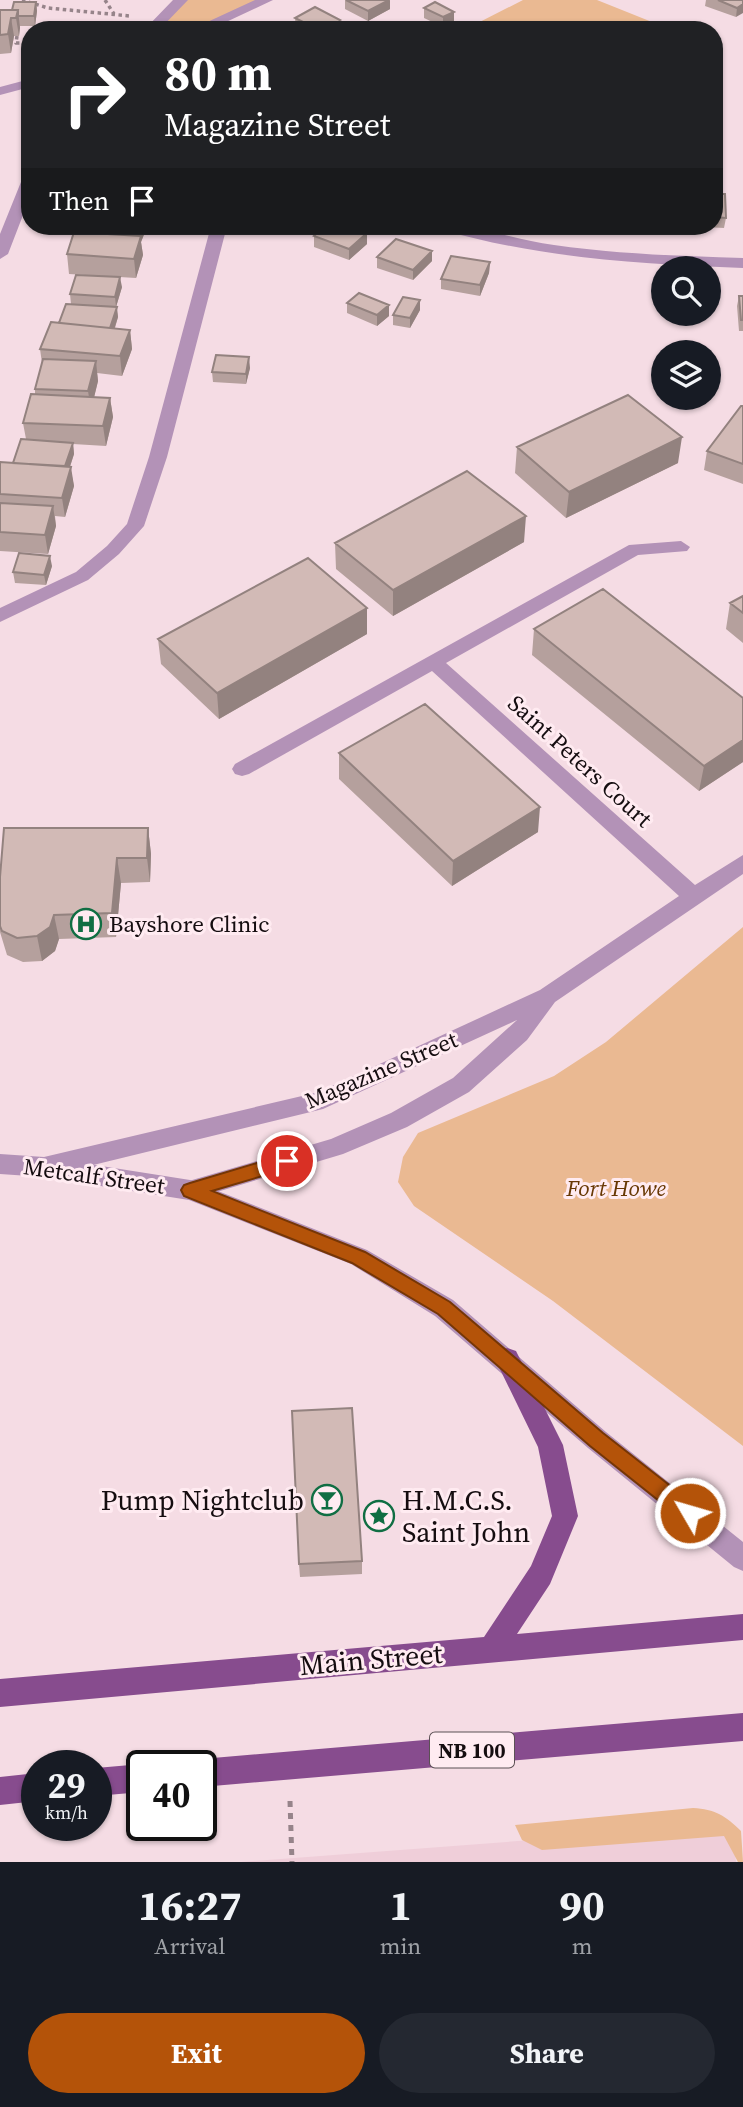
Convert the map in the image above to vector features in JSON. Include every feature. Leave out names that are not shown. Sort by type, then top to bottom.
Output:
[{"type":"main road","points":[[492,1648],[541,1575],[565,1516],[550,1445],[507,1359]]},
{"type":"main road","name":"Main Street","points":[[0,1693],[743,1627]]},
{"type":"main road","name":"NB 100","points":[[217,1772],[743,1727]]},
{"type":"main road","points":[[0,1791],[21,1789]]},
{"type":"street","points":[[162,19],[181,0]]},
{"type":"street","points":[[218,21],[266,0]]},
{"type":"street","points":[[0,91],[21,85]]},
{"type":"street","points":[[0,254],[21,200]]},
{"type":"street","points":[[0,616],[82,576],[113,550],[135,526],[158,457],[217,235]]},
{"type":"street","points":[[476,235],[538,248],[743,264]]},
{"type":"street","points":[[242,769],[635,549],[681,547]]},
{"type":"street","name":"Saint Peters Court","points":[[433,662],[694,897]]},
{"type":"street","name":"Magazine Street","points":[[44,1167],[323,1100],[548,996],[743,863]]},
{"type":"street","name":"Magazine Street","points":[[190,1190],[335,1147],[399,1120],[461,1085],[519,1034],[548,996]]},
{"type":"street","name":"Metcalf Street","points":[[0,1164],[44,1167],[190,1190],[359,1257],[444,1308],[507,1359],[597,1440],[743,1558]]},
{"type":"path","points":[[22,0],[48,8],[162,19]]},
{"type":"path","points":[[105,0],[114,15]]},
{"type":"path","points":[[17,36],[16,43],[21,43]]},
{"type":"path","points":[[288,1765],[292,1862]]},
{"type":"shaded area","points":[[732,1825],[736,1862],[240,1862]]},
{"type":"green space","points":[[181,0],[266,0],[218,21],[160,21]]},
{"type":"green space","points":[[523,0],[597,0],[650,21],[482,21]]},
{"type":"green space","name":"Fort Howe","points":[[743,927],[743,1446],[553,1301],[414,1206],[398,1182],[403,1157],[418,1133],[554,1076],[606,1042]]},
{"type":"green space","points":[[693,1808],[720,1814],[741,1831],[743,1862],[738,1862],[724,1836],[542,1850],[522,1840],[515,1825]]},
{"type":"building","points":[[346,0],[389,0],[368,11]]},
{"type":"building","points":[[718,0],[743,0],[743,4],[737,8]]},
{"type":"building","points":[[14,2],[36,2],[34,16],[18,16],[18,10],[12,10]]},
{"type":"building","points":[[435,2],[454,12],[443,17],[424,8]]},
{"type":"building","points":[[315,7],[340,20],[301,21],[295,18]]},
{"type":"building","points":[[0,10],[18,10],[16,18],[11,18],[8,34],[0,35]]},
{"type":"building","points":[[723,194],[725,194],[726,218],[723,218]]},
{"type":"building","points":[[73,235],[141,236],[134,259],[67,254]]},
{"type":"building","points":[[315,235],[365,235],[349,249]]},
{"type":"building","points":[[396,239],[432,251],[413,270],[377,257]]},
{"type":"building","points":[[451,256],[490,262],[480,285],[441,279]]},
{"type":"building","points":[[76,275],[120,277],[115,297],[70,294]]},
{"type":"building","points":[[359,293],[389,305],[377,315],[347,303]]},
{"type":"building","points":[[739,296],[743,296],[743,320],[741,320]]},
{"type":"building","points":[[403,297],[420,300],[410,318],[393,315]]},
{"type":"building","points":[[66,304],[117,307],[110,328],[59,323]]},
{"type":"building","points":[[51,322],[130,330],[120,356],[40,349]]},
{"type":"building","points":[[216,355],[249,357],[246,374],[212,372]]},
{"type":"building","points":[[43,359],[96,361],[88,391],[35,389]]},
{"type":"building","points":[[31,394],[110,398],[103,426],[23,423]]},
{"type":"building","points":[[628,395],[682,437],[569,492],[517,447]]},
{"type":"building","points":[[743,406],[743,464],[707,451]]},
{"type":"building","points":[[21,439],[73,443],[65,466],[13,463]]},
{"type":"building","points":[[0,462],[71,467],[62,498],[0,494]]},
{"type":"building","points":[[467,471],[526,516],[393,590],[335,543]]},
{"type":"building","points":[[0,503],[53,506],[45,535],[0,532]]},
{"type":"building","points":[[19,553],[50,556],[44,575],[13,572]]},
{"type":"building","points":[[308,558],[367,608],[217,693],[158,639]]},
{"type":"building","points":[[603,589],[743,698],[743,740],[704,766],[534,629]]},
{"type":"building","points":[[743,596],[743,613],[730,603]]},
{"type":"building","points":[[425,704],[540,807],[453,861],[339,753]]},
{"type":"building","points":[[4,828],[148,828],[147,858],[117,858],[112,913],[54,915],[50,927],[37,936],[17,938],[2,931],[0,926]]},
{"type":"building","name":"Pump Nightclub","points":[[352,1408],[362,1561],[299,1564],[292,1411]]},
{"type":"place","name":"Bayshore Clinic","points":[[86,924]]},
{"type":"place","name":"Pump Nightclub","points":[[327,1500]]},
{"type":"place","name":"H.M.C.S. Saint John","points":[[379,1516]]},
{"type":"route","points":[[287,1161],[190,1190],[359,1257],[444,1308],[507,1359],[597,1440],[690,1513]]}]
